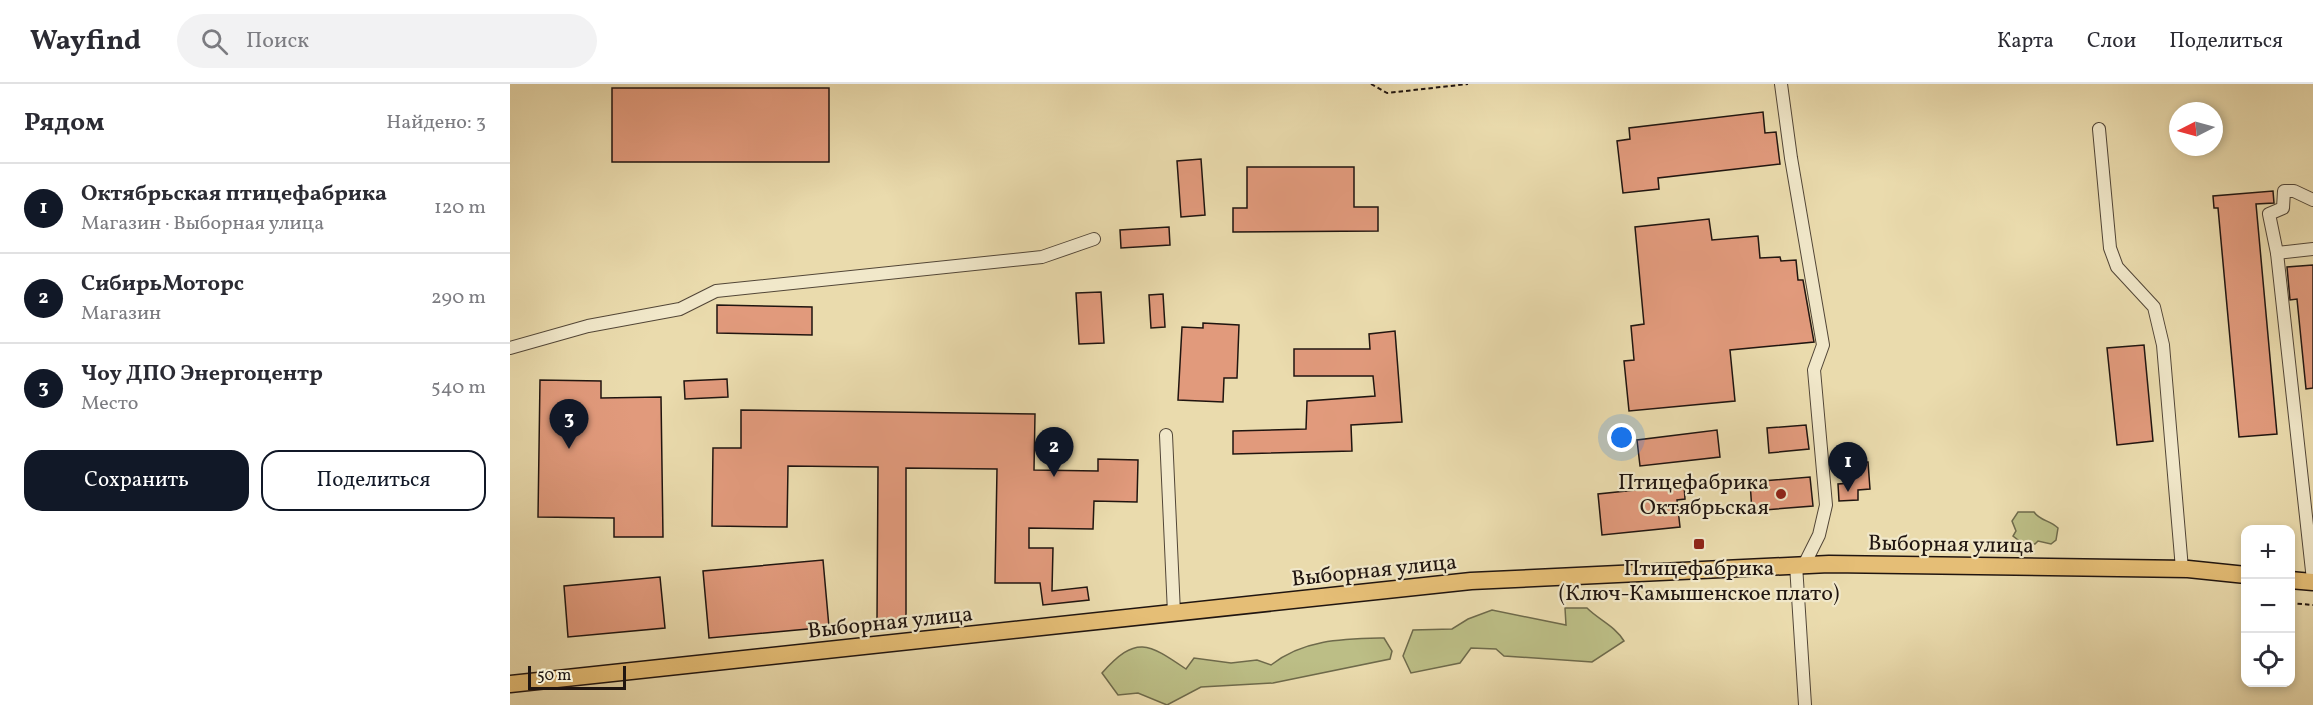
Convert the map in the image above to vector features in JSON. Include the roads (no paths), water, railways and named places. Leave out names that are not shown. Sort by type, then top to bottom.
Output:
[{"type":"main road","name":"Выборная улица","points":[[510,684],[1471,581],[1800,565],[2182,568],[2241,574]]},
{"type":"main road","points":[[2295,580],[2313,581]]},
{"type":"lane","points":[[1781,84],[1791,158],[1823,345],[1814,370],[1826,505],[1818,535],[1800,565],[1805,705]]},
{"type":"lane","points":[[2099,129],[2110,248],[2117,267],[2154,307],[2163,345],[2182,568]]},
{"type":"lane","points":[[2313,200],[2294,191],[2284,191],[2283,208],[2269,214],[2277,253],[2313,581]]},
{"type":"lane","points":[[510,348],[588,326],[680,309],[716,291],[1042,257],[1094,239]]},
{"type":"lane","points":[[2277,253],[2313,249]]},
{"type":"lane","points":[[1166,435],[1174,613]]},
{"type":"place","name":"Чоу ДПО Энергоцентр","points":[[569,449]]},
{"type":"place","name":"СибирьМоторс","points":[[1054,477]]},
{"type":"place","name":"Октябрьская птицефабрика","points":[[1848,492]]},
{"type":"place","name":"Птицефабрика Октябрьская","points":[[1781,494]]},
{"type":"place","name":"Птицефабрика (Ключ-Камышенское плато)","points":[[1699,544]]}]
